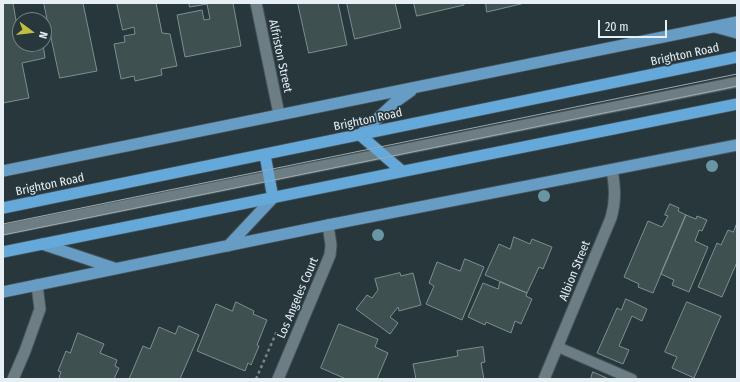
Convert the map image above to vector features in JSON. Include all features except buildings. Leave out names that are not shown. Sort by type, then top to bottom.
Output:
[{"type":"highway","name":"Brighton Road","points":[[3,208],[737,57]]},
{"type":"highway","points":[[3,252],[737,104]]},
{"type":"highway","points":[[360,135],[402,171]]},
{"type":"highway","points":[[265,155],[273,198]]},
{"type":"main road","name":"Brighton Road","points":[[3,171],[737,22]]},
{"type":"main road","points":[[712,26],[737,33]]},
{"type":"main road","points":[[360,135],[394,103],[418,87]]},
{"type":"main road","points":[[3,292],[328,225],[737,145]]},
{"type":"main road","points":[[228,246],[273,198]]},
{"type":"main road","points":[[42,244],[114,269]]},
{"type":"street","name":"Alfriston Street","points":[[256,3],[279,114]]},
{"type":"street","name":"Albion Street","points":[[544,379],[612,218],[615,206],[615,190],[612,170]]},
{"type":"street","name":"Los Angeles Court","points":[[278,379],[330,255],[331,245],[328,225]]},
{"type":"street","points":[[13,379],[40,309],[37,285]]},
{"type":"lane","points":[[3,230],[269,175],[737,82]]},
{"type":"lane","points":[[558,347],[632,379]]},
{"type":"tram line","points":[[3,224],[737,74]]},
{"type":"tram line","points":[[3,235],[737,86]]}]
